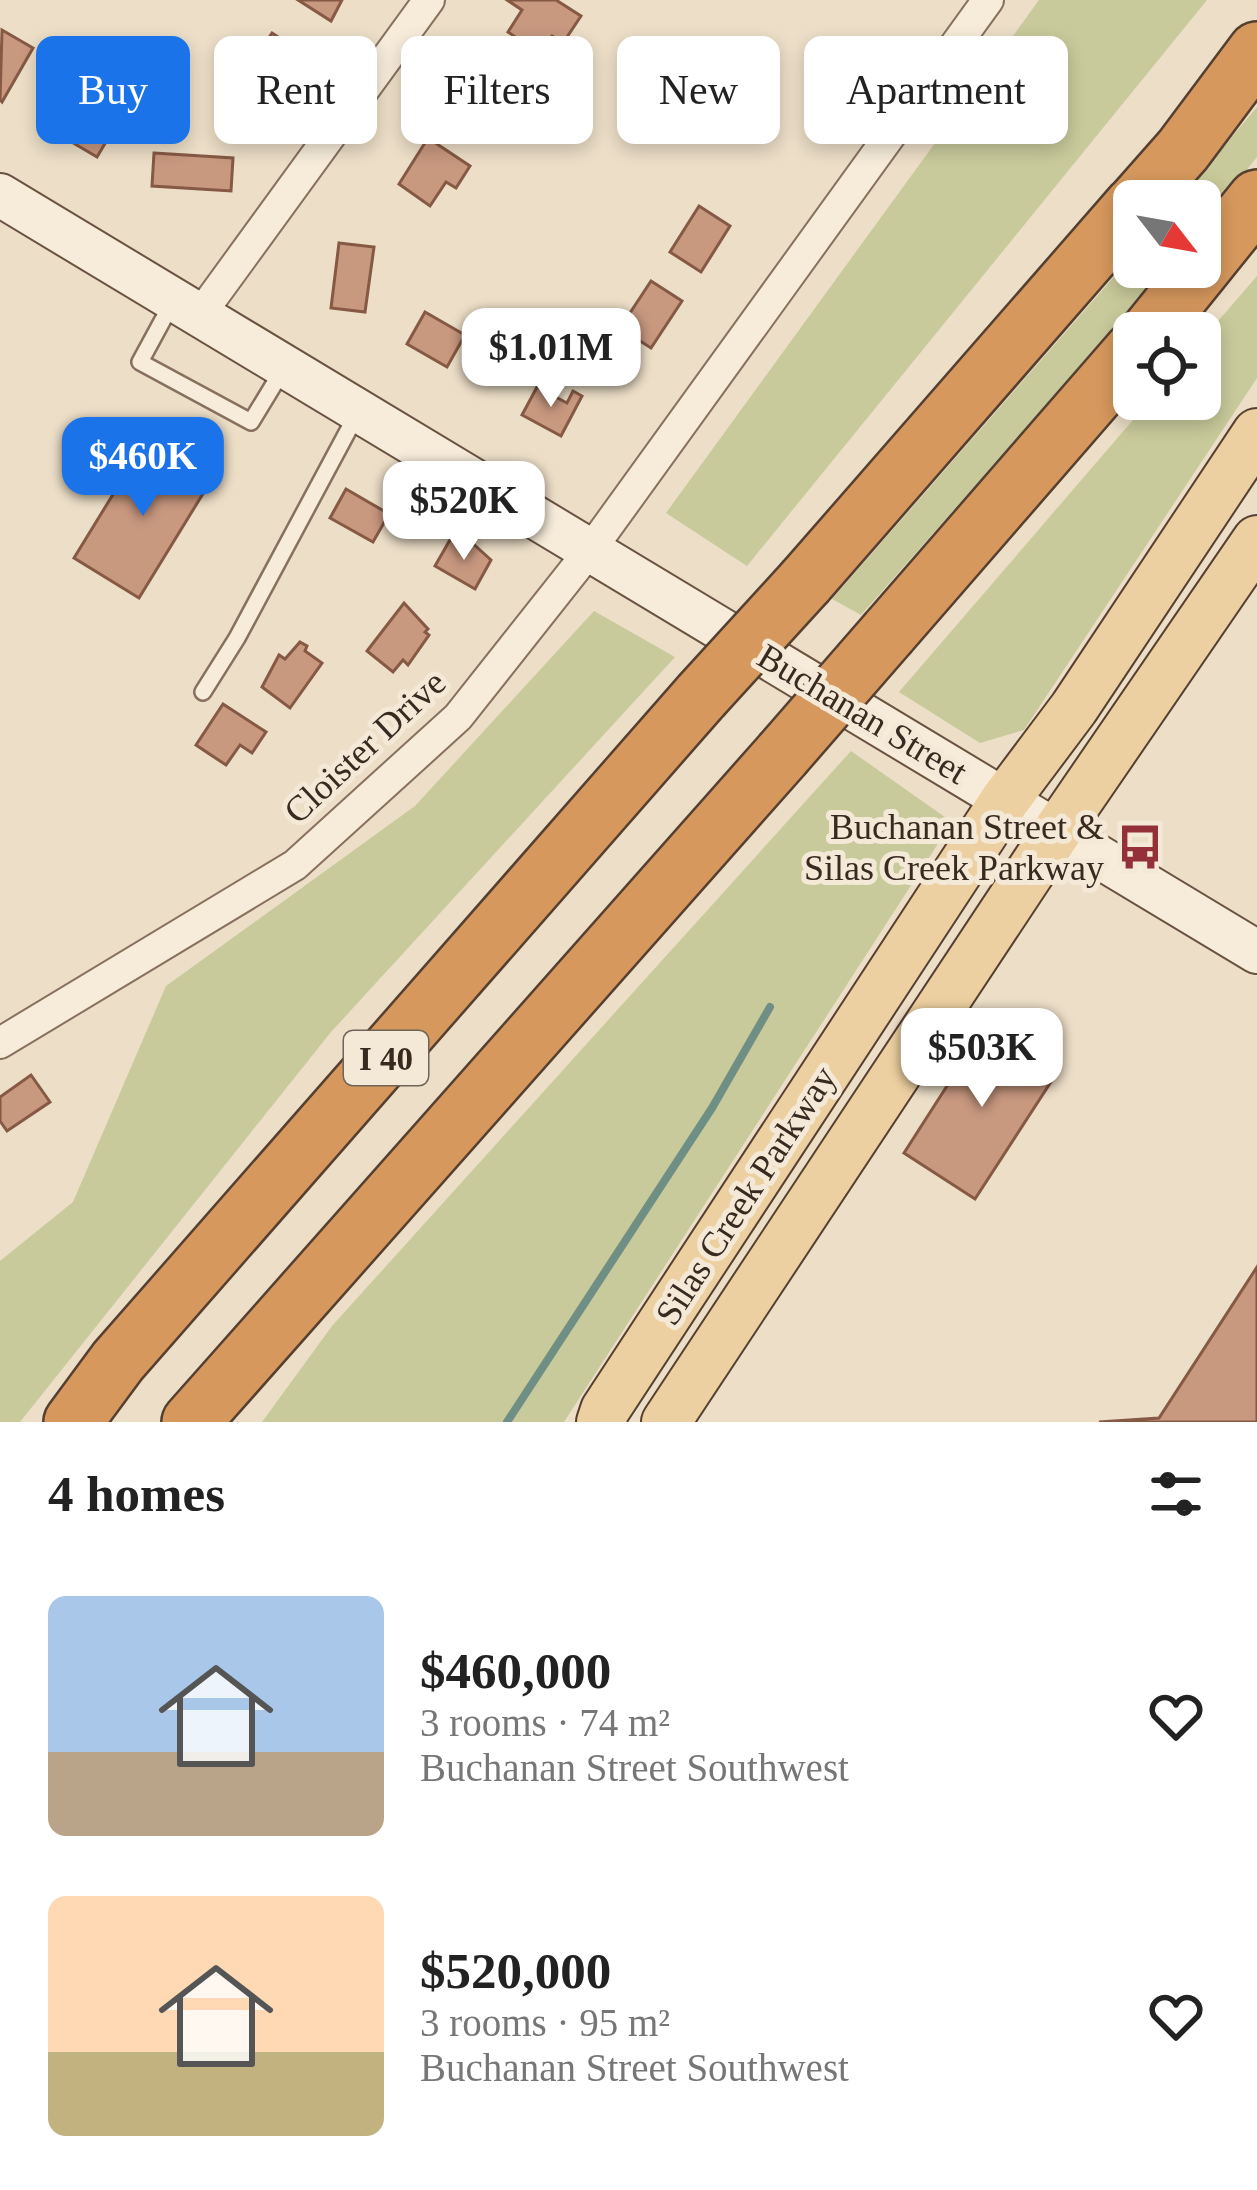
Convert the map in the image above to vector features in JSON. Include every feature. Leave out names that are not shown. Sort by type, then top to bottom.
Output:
[{"type":"highway","name":"I 40","points":[[1156,180],[1257,51]]},
{"type":"highway","points":[[1166,312],[1257,199]]},
{"type":"highway","name":"I 40","points":[[73,1422],[118,1361],[1113,229]]},
{"type":"highway","name":"I 40","points":[[191,1422],[1113,374]]},
{"type":"main road","name":"Silas Creek Parkway","points":[[602,1422],[605,1410],[1005,800],[1073,708],[1257,433]]},
{"type":"main road","name":"Silas Creek Parkway","points":[[666,1422],[1056,833],[1257,540]]},
{"type":"street","points":[[186,309],[429,0]]},
{"type":"street","name":"Cloister Drive","points":[[0,1042],[295,865],[458,717],[592,549],[988,0]]},
{"type":"street","name":"Buchanan Street","points":[[0,195],[1257,952]]},
{"type":"lane","points":[[186,309],[140,362],[251,422],[285,367]]},
{"type":"lane","points":[[203,692],[237,638],[358,411]]},
{"type":"green space","points":[[1039,0],[1207,0],[747,566],[666,513],[934,144],[1068,144],[1068,36],[1013,36]]},
{"type":"green space","points":[[1257,107],[1257,157],[1221,202],[1221,180],[1196,180]]},
{"type":"green space","points":[[1257,276],[1257,378],[1024,730],[980,743],[899,692],[1133,420],[1221,420],[1221,318]]},
{"type":"green space","points":[[1113,278],[1113,288],[1149,288],[1128,312],[1113,312],[1113,329],[861,615],[832,599]]},
{"type":"green space","points":[[594,611],[675,657],[331,1032],[20,1422],[0,1422],[0,1261],[73,1202],[166,986],[415,806]]},
{"type":"green space","points":[[851,751],[952,822],[564,1422],[262,1422],[332,1326]]},
{"type":"building","points":[[298,0],[342,0],[331,21]]},
{"type":"building","points":[[507,0],[556,0],[581,16],[568,36],[514,36],[508,32],[522,10]]},
{"type":"building","points":[[2,30],[33,48],[2,102],[0,100]]},
{"type":"building","points":[[75,144],[105,144],[97,157]]},
{"type":"building","points":[[424,144],[437,144],[470,166],[456,188],[446,182],[430,206],[399,184]]},
{"type":"building","points":[[154,153],[233,158],[231,191],[152,186]]},
{"type":"building","points":[[699,206],[730,226],[701,272],[670,252]]},
{"type":"building","points":[[339,243],[374,247],[365,312],[331,308]]},
{"type":"building","points":[[651,281],[682,301],[651,348],[620,328]]},
{"type":"building","points":[[425,312],[465,335],[447,367],[407,344]]},
{"type":"building","points":[[537,387],[567,403],[573,391],[582,396],[561,436],[522,415]]},
{"type":"building","points":[[147,439],[212,479],[139,598],[74,558]]},
{"type":"building","points":[[346,489],[389,514],[373,542],[330,518]]},
{"type":"building","points":[[451,538],[468,548],[471,542],[491,560],[475,589],[435,566]]},
{"type":"building","points":[[404,603],[429,635],[408,665],[403,660],[393,672],[367,651]]},
{"type":"building","points":[[300,642],[322,663],[290,708],[262,687],[279,655],[285,659]]},
{"type":"building","points":[[223,704],[266,732],[252,753],[240,745],[226,765],[196,745]]},
{"type":"building","points":[[988,1022],[1060,1068],[975,1199],[904,1153]]},
{"type":"building","points":[[31,1075],[50,1102],[7,1131],[0,1121],[0,1097]]},
{"type":"building","points":[[1257,1267],[1257,1422],[1099,1422],[1159,1418]]},
{"type":"waterway","points":[[507,1422],[712,1108],[770,1007]]},
{"type":"place","name":"Buchanan Street & Silas Creek Parkway","points":[[1140,847]]}]
